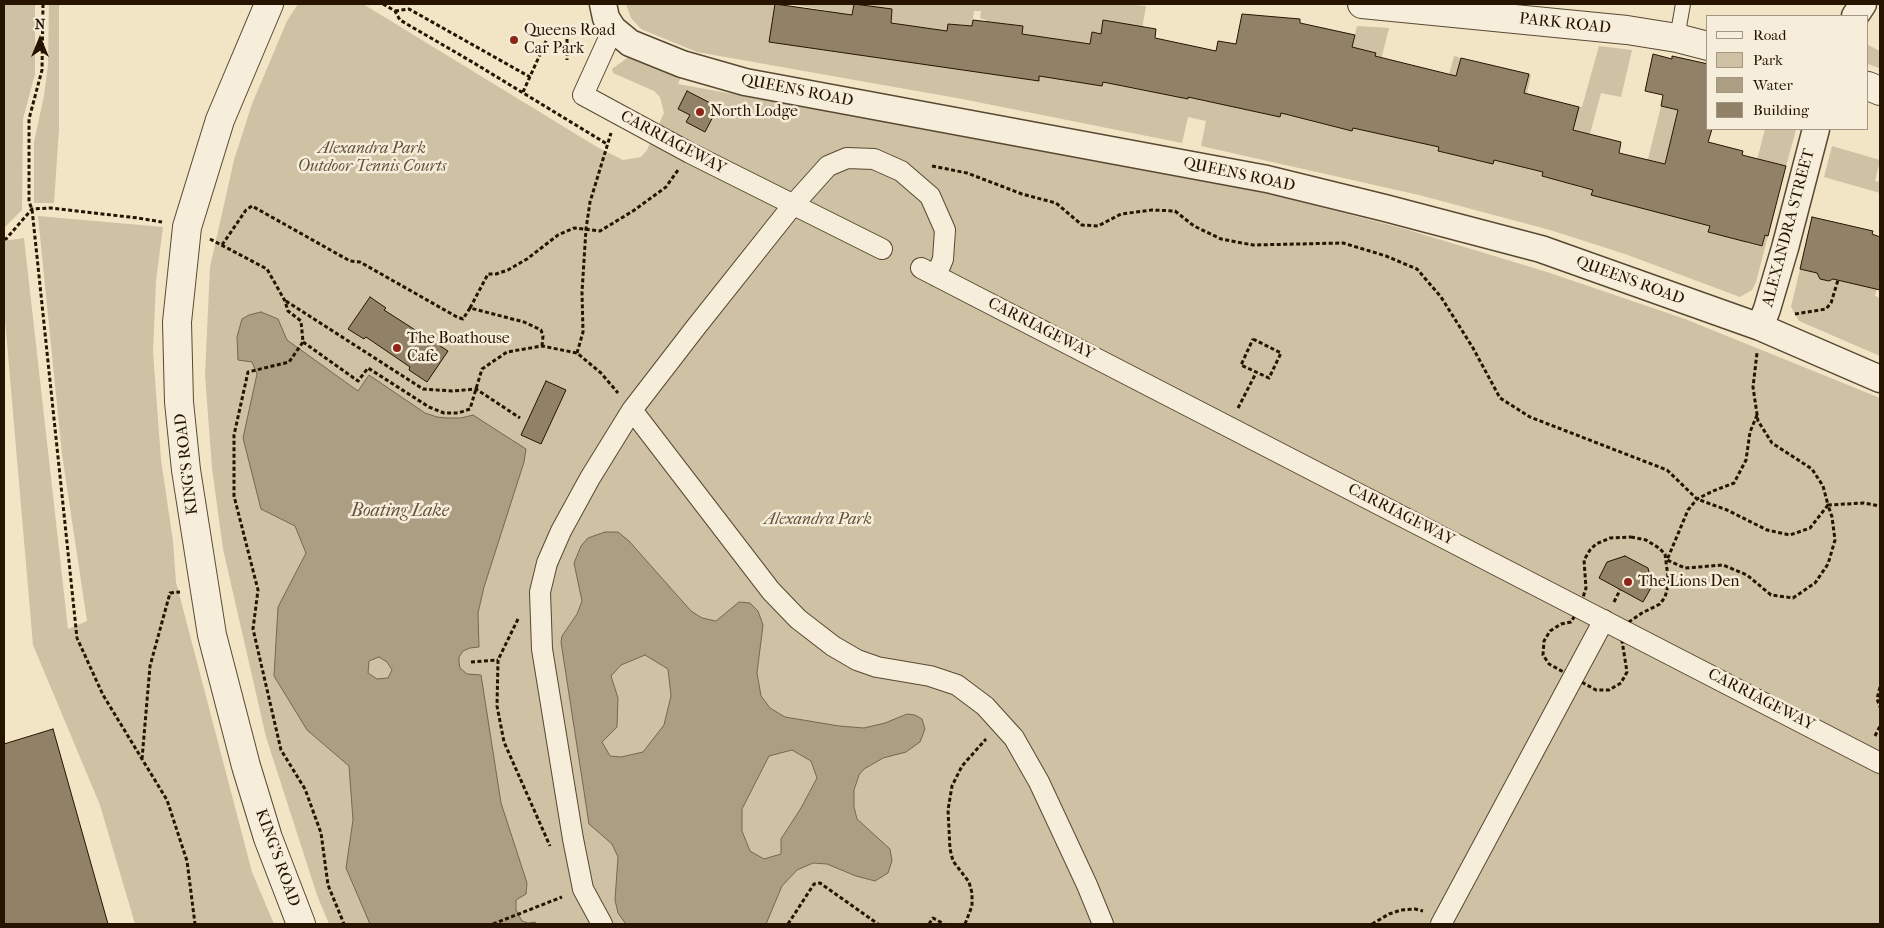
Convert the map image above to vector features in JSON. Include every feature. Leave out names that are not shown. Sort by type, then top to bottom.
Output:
[{"type":"street","name":"KING'S ROAD","points":[[269,4],[220,120],[188,227],[178,322],[179,402],[186,470],[212,635],[231,711],[268,838],[301,924]]},
{"type":"street","name":"QUEENS ROAD","points":[[603,4],[606,18],[613,29],[630,43],[682,64],[745,82],[1267,179],[1541,249],[1760,327],[1880,379]]},
{"type":"street","name":"PARK ROAD","points":[[1362,4],[1460,8],[1627,30],[1677,38],[1706,45]]},
{"type":"street","points":[[1856,15],[1863,4]]},
{"type":"street","name":"CARRIAGEWAY","points":[[613,29],[583,95],[690,153],[882,249]]},
{"type":"street","name":"ALEXANDRA STREET","points":[[1760,327],[1785,248],[1816,130]]},
{"type":"street","points":[[602,924],[583,890],[542,649],[540,592],[547,563],[561,531],[590,478],[632,410],[793,204],[828,166],[847,158],[874,159],[901,171],[915,182]]},
{"type":"street","name":"CARRIAGEWAY","points":[[915,182],[930,196],[945,230],[943,259],[928,272],[1880,762]]},
{"type":"street","points":[[632,410],[771,590],[798,619],[833,646],[857,660],[877,667],[930,676],[957,685],[985,706],[1014,738],[1039,782],[1103,924]]},
{"type":"street","points":[[1443,921],[1612,624]]},
{"type":"lane","points":[[1677,38],[1683,4]]},
{"type":"path","points":[[43,4],[42,70],[29,119],[29,202],[32,209],[77,638],[103,695],[167,800],[187,861],[195,924]]},
{"type":"path","points":[[383,4],[395,11],[400,20],[607,144]]},
{"type":"path","points":[[395,11],[409,10],[530,77]]},
{"type":"path","points":[[566,26],[568,60]]},
{"type":"path","points":[[523,92],[546,39]]},
{"type":"path","points":[[577,353],[583,332],[582,292],[586,229],[590,202],[618,114]]},
{"type":"path","points":[[222,245],[246,210],[252,206],[350,260],[360,262],[463,319],[488,274],[496,274],[508,270],[527,259],[558,235],[574,228],[600,231],[633,211],[666,186],[690,153]]},
{"type":"path","points":[[915,182],[928,166],[967,174],[1022,194],[1056,203],[1082,225],[1098,226],[1121,214],[1152,210],[1175,211],[1194,226],[1221,239],[1253,245],[1343,243],[1386,256],[1417,269],[1441,297],[1473,348],[1500,398],[1530,417],[1666,470],[1697,499],[1727,510],[1767,530],[1790,534],[1810,528],[1828,505]]},
{"type":"path","points":[[4,239],[32,209],[51,208],[119,215],[188,227],[267,269],[285,301],[288,311],[302,321],[303,342],[289,362],[248,372],[234,435],[234,496],[258,590],[253,629],[282,750],[305,789],[321,834],[328,885],[344,924]]},
{"type":"path","points":[[1788,317],[1796,313],[1815,312],[1826,309],[1831,304],[1838,280]]},
{"type":"path","points":[[285,301],[422,388],[452,391],[476,389],[520,418]]},
{"type":"path","points":[[470,308],[524,322],[541,330],[543,336],[542,346]]},
{"type":"path","points":[[1666,560],[1685,568],[1723,565],[1747,575],[1770,595],[1793,598],[1815,583],[1828,564],[1835,540],[1832,516],[1823,486],[1812,469],[1772,443],[1758,421],[1753,387],[1760,327]]},
{"type":"path","points":[[1253,339],[1281,352],[1269,378],[1256,373],[1241,365],[1253,339]]},
{"type":"path","points":[[303,342],[358,381],[368,368],[429,406],[444,413],[458,413],[470,409],[482,369],[507,352],[542,346],[577,353],[601,373],[632,410]]},
{"type":"path","points":[[1241,403],[1256,373]]},
{"type":"path","points":[[1666,560],[1688,510],[1697,499],[1734,483],[1746,460],[1750,432],[1757,414]]},
{"type":"path","points":[[1828,505],[1864,504],[1880,506]]},
{"type":"path","points":[[1580,607],[1586,588],[1584,560],[1590,550],[1596,544],[1610,538],[1631,537],[1646,540],[1660,548],[1665,554],[1668,578],[1665,597],[1660,604],[1612,624]]},
{"type":"path","points":[[142,760],[150,666],[170,593],[187,591]]},
{"type":"path","points":[[540,592],[526,601],[498,660],[497,706],[504,742],[551,847]]},
{"type":"path","points":[[471,662],[498,660]]},
{"type":"path","points":[[1880,687],[1877,699],[1880,707]]},
{"type":"path","points":[[965,924],[972,906],[972,893],[969,882],[953,861],[950,849],[948,810],[952,786],[962,766],[1001,725]]},
{"type":"path","points":[[1878,731],[1880,726]]},
{"type":"path","points":[[788,924],[814,884],[820,883],[878,924]]},
{"type":"path","points":[[493,924],[583,890]]},
{"type":"path","points":[[1372,924],[1389,914],[1401,910],[1415,909],[1427,911],[1443,921]]},
{"type":"path","points":[[929,924],[933,918],[944,924]]},
{"type":"green space","points":[[4,4],[35,4],[35,74],[23,119],[22,210],[4,228]]},
{"type":"green space","points":[[49,4],[59,4],[59,129],[54,203],[34,203],[34,142],[44,96],[48,65]]},
{"type":"green space","name":"Alexandra Park","points":[[298,4],[363,4],[597,147],[623,160],[641,157],[647,150],[664,113],[660,97],[654,91],[613,73],[612,69],[627,58],[639,56],[683,72],[678,84],[1130,166],[1262,192],[1405,229],[1547,272],[1685,319],[1880,398],[1880,924],[329,924],[317,895],[266,737],[223,549],[212,468],[205,375],[210,267],[234,160],[252,104],[287,21]]},
{"type":"green space","points":[[626,4],[775,4],[770,42],[1039,80],[1039,76],[1102,86],[1103,21],[1101,34],[1092,32],[1090,44],[1022,34],[1023,26],[1002,23],[985,31],[986,20],[980,18],[981,11],[974,11],[971,34],[963,25],[948,24],[947,31],[891,23],[892,9],[854,6],[852,19],[829,13],[829,11],[790,4],[1123,4],[1146,6],[1142,29],[1156,32],[1154,38],[1125,66],[1121,86],[1188,99],[1197,58],[1199,99],[1280,117],[1231,66],[1238,34],[1255,37],[1259,15],[1262,16],[1259,31],[1286,115],[1352,131],[1363,83],[1369,131],[1421,143],[1430,106],[1447,82],[1454,56],[1461,58],[1438,150],[1493,164],[1510,97],[1523,100],[1529,74],[1531,75],[1527,93],[1531,95],[1513,164],[1543,172],[1542,176],[1559,181],[1578,106],[1582,107],[1599,46],[1632,50],[1621,97],[1601,93],[1590,134],[1576,131],[1578,187],[1593,190],[1592,194],[1639,196],[1661,106],[1695,115],[1677,113],[1662,174],[1710,225],[1708,232],[1748,235],[1746,243],[1762,247],[1765,235],[1768,236],[1756,282],[1752,290],[1740,297],[1625,254],[1550,230],[1419,195],[1201,146],[1206,121],[1188,117],[1182,143],[962,99],[697,52],[641,29],[631,18]]},
{"type":"green space","points":[[1357,26],[1389,28],[1381,60],[1352,47]]},
{"type":"green space","points":[[1869,46],[1880,51],[1879,68],[1869,64]]},
{"type":"green space","points":[[1765,130],[1796,130],[1786,166],[1751,183]]},
{"type":"green space","points":[[1832,146],[1880,160],[1875,181],[1880,182],[1880,193],[1824,177]]},
{"type":"green space","points":[[38,216],[163,227],[156,281],[153,352],[161,460],[173,541],[176,582],[252,872],[274,924],[135,924],[100,805],[33,645],[4,308],[4,241],[24,238],[68,629],[87,621],[62,454]]},
{"type":"green space","points":[[1800,269],[1817,273],[1820,279],[1829,281],[1833,279],[1877,288],[1875,296],[1880,298],[1880,356],[1799,321],[1791,307]]},
{"type":"water","name":"Boating Lake","points":[[261,312],[278,319],[287,340],[358,391],[369,375],[425,413],[447,418],[461,418],[473,415],[526,449],[524,462],[484,587],[478,613],[479,647],[463,651],[459,657],[459,662],[460,668],[467,674],[481,675],[501,803],[527,883],[526,894],[516,900],[516,910],[522,921],[528,923],[535,922],[537,924],[370,924],[346,868],[353,820],[349,766],[307,730],[274,676],[278,607],[306,553],[295,526],[261,509],[243,438],[257,374],[252,362],[238,360],[237,337],[242,319]],"holes":[[[379,657],[387,662],[392,670],[388,678],[377,679],[368,673],[369,661]]]},
{"type":"water","points":[[605,532],[618,532],[629,541],[691,611],[702,618],[716,621],[739,602],[750,603],[758,611],[763,625],[757,673],[761,696],[770,708],[785,717],[864,728],[885,723],[907,714],[915,715],[922,719],[925,729],[920,742],[906,752],[883,758],[864,769],[859,775],[854,790],[854,807],[857,819],[890,849],[892,861],[888,873],[875,881],[856,876],[827,864],[813,863],[797,870],[782,886],[766,924],[626,924],[618,913],[615,900],[618,857],[612,844],[589,824],[561,642],[562,636],[577,614],[582,601],[574,563],[581,546],[588,538]],"holes":[[[645,655],[668,669],[671,696],[664,725],[643,752],[621,757],[610,756],[602,742],[617,727],[618,698],[611,676],[621,665]],[[792,750],[811,761],[817,778],[781,839],[781,854],[764,859],[750,851],[742,831],[742,809],[769,756]]]},
{"type":"building","points":[[775,4],[852,15],[854,4],[892,9],[891,23],[947,31],[948,24],[972,26],[973,20],[1023,26],[1022,34],[1090,44],[1092,32],[1101,34],[1103,20],[1156,29],[1155,38],[1216,51],[1218,41],[1236,44],[1242,14],[1300,19],[1300,23],[1355,35],[1352,47],[1376,53],[1375,56],[1456,76],[1461,58],[1529,74],[1524,93],[1579,107],[1573,130],[1621,142],[1619,153],[1665,164],[1678,110],[1661,106],[1663,95],[1645,91],[1653,54],[1672,59],[1672,56],[1706,64],[1706,130],[1712,130],[1708,142],[1743,151],[1742,155],[1786,166],[1768,236],[1765,235],[1762,246],[1708,232],[1710,226],[1591,195],[1593,190],[1542,176],[1543,172],[1494,160],[1493,164],[1438,151],[1439,147],[1353,128],[1352,131],[1281,113],[1280,117],[1188,97],[1188,99],[1103,82],[1102,86],[1039,76],[1039,81],[769,42]]},
{"type":"building","name":"North Lodge","points":[[687,91],[718,107],[705,132],[686,122],[690,115],[678,109]]},
{"type":"building","points":[[1812,217],[1873,231],[1872,234],[1880,237],[1880,290],[1833,279],[1829,281],[1820,279],[1817,273],[1800,269]]},
{"type":"building","points":[[370,297],[386,308],[384,310],[448,351],[427,382],[409,370],[410,367],[366,337],[364,339],[348,329]]},
{"type":"building","points":[[546,381],[566,390],[541,444],[521,435]]},
{"type":"building","name":"The Lions Den","points":[[1625,556],[1648,568],[1652,586],[1643,602],[1599,578],[1607,562]]},
{"type":"building","points":[[53,729],[108,924],[4,924],[4,744]]},
{"type":"place","name":"Queens Road Car Park","points":[[514,40]]},
{"type":"place","name":"North Lodge","points":[[700,112]]},
{"type":"place","name":"The Boathouse Cafe","points":[[397,348]]},
{"type":"place","name":"The Lions Den","points":[[1628,582]]},
{"type":"park label","name":"Alexandra Park Outdoor Tennis Courts","points":[[372,158]]}]
